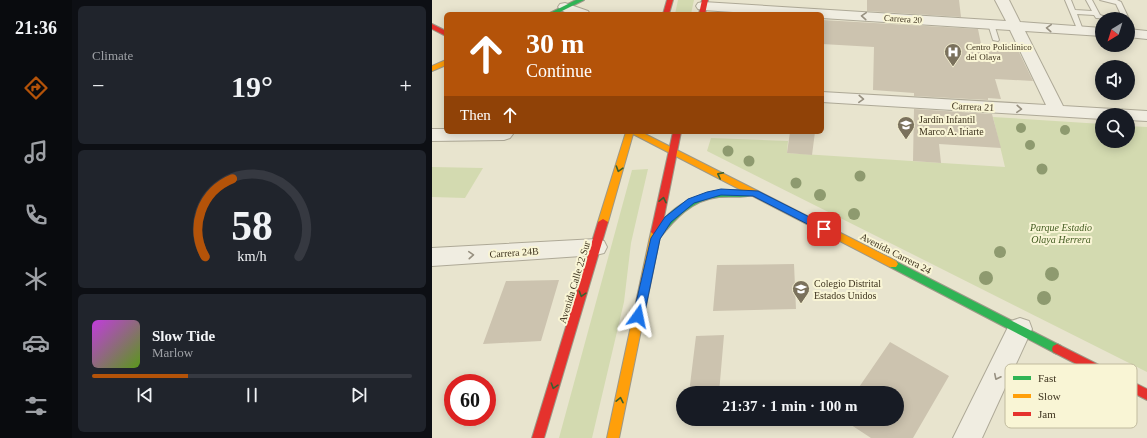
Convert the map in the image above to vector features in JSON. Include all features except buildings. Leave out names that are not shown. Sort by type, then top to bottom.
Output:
[{"type":"main road","points":[[555,12],[581,0]]},
{"type":"main road","points":[[667,12],[670,0]]},
{"type":"main road","points":[[432,26],[444,33]]},
{"type":"main road","points":[[432,69],[444,63]]},
{"type":"main road","name":"Avenida Calle 22 Sur","points":[[538,438],[629,134]]},
{"type":"main road","name":"Avenida Carrera 24","points":[[639,134],[1087,364]]},
{"type":"main road","points":[[613,438],[677,134]]},
{"type":"main road","points":[[655,238],[668,220],[691,201],[721,192],[755,193]]},
{"type":"main road","name":"Avenida Carrera 24","points":[[1137,389],[1147,394]]},
{"type":"street","points":[[1002,0],[1057,111]]},
{"type":"street","points":[[565,7],[578,12]]},
{"type":"street","name":"Carrera 20","points":[[703,7],[788,12]]},
{"type":"street","name":"Carrera 20","points":[[824,14],[1095,31]]},
{"type":"street","points":[[1135,33],[1147,34]]},
{"type":"street","name":"Carrera 21","points":[[824,97],[1095,113]]},
{"type":"street","points":[[1135,115],[1147,116]]},
{"type":"street","points":[[432,135],[504,134]]},
{"type":"street","name":"Carrera 24B","points":[[432,257],[596,247]]},
{"type":"street","points":[[967,438],[1020,330]]},
{"type":"lane","points":[[1068,0],[1080,30]]},
{"type":"lane","points":[[1089,0],[1095,12]]},
{"type":"lane","points":[[1103,0],[1119,3],[1123,12]]},
{"type":"lane","points":[[1073,12],[1095,13]]},
{"type":"lane","points":[[991,24],[996,40]]},
{"type":"green space","points":[[678,0],[694,0],[691,12],[675,12]]},
{"type":"green space","name":"Parque Estadio Olaya Herrera","points":[[993,117],[1095,124],[1095,148],[1135,148],[1135,126],[1147,127],[1147,372],[1137,367],[1137,364],[1131,364],[707,151],[711,138],[788,141],[787,153],[1005,167]]},
{"type":"green space","points":[[432,167],[483,168],[465,198],[432,197]]},
{"type":"green space","points":[[648,169],[631,243],[624,302],[592,438],[559,438],[632,170]]},
{"type":"traffic: fast","points":[[555,12],[581,0]]},
{"type":"traffic: fast","points":[[655,238],[675,214],[695,200],[706,196],[719,194],[750,193]]},
{"type":"traffic: fast","points":[[893,264],[1057,349]]},
{"type":"traffic: slow","points":[[432,69],[444,63]]},
{"type":"traffic: slow","points":[[603,222],[629,134]]},
{"type":"traffic: slow","points":[[639,134],[893,264]]},
{"type":"traffic: slow","points":[[613,438],[656,232]]},
{"type":"traffic: jam","points":[[667,12],[670,0]]},
{"type":"traffic: jam","points":[[702,12],[705,0]]},
{"type":"traffic: jam","points":[[432,26],[444,33]]},
{"type":"traffic: jam","points":[[656,232],[677,134]]},
{"type":"traffic: jam","points":[[538,438],[603,222]]},
{"type":"traffic: jam","points":[[1057,349],[1086,364]]},
{"type":"traffic: jam","points":[[1137,390],[1147,395]]},
{"type":"place","name":"Centro Policlínico del Olaya","points":[[953,67]]},
{"type":"place","name":"Jardín Infantil Marco A. Iriarte","points":[[906,140]]},
{"type":"place","name":"Colegio Distrital Estados Unidos","points":[[801,304]]},
{"type":"route","points":[[638,316],[655,238],[668,220],[691,201],[721,192],[755,193],[824,229]]}]
